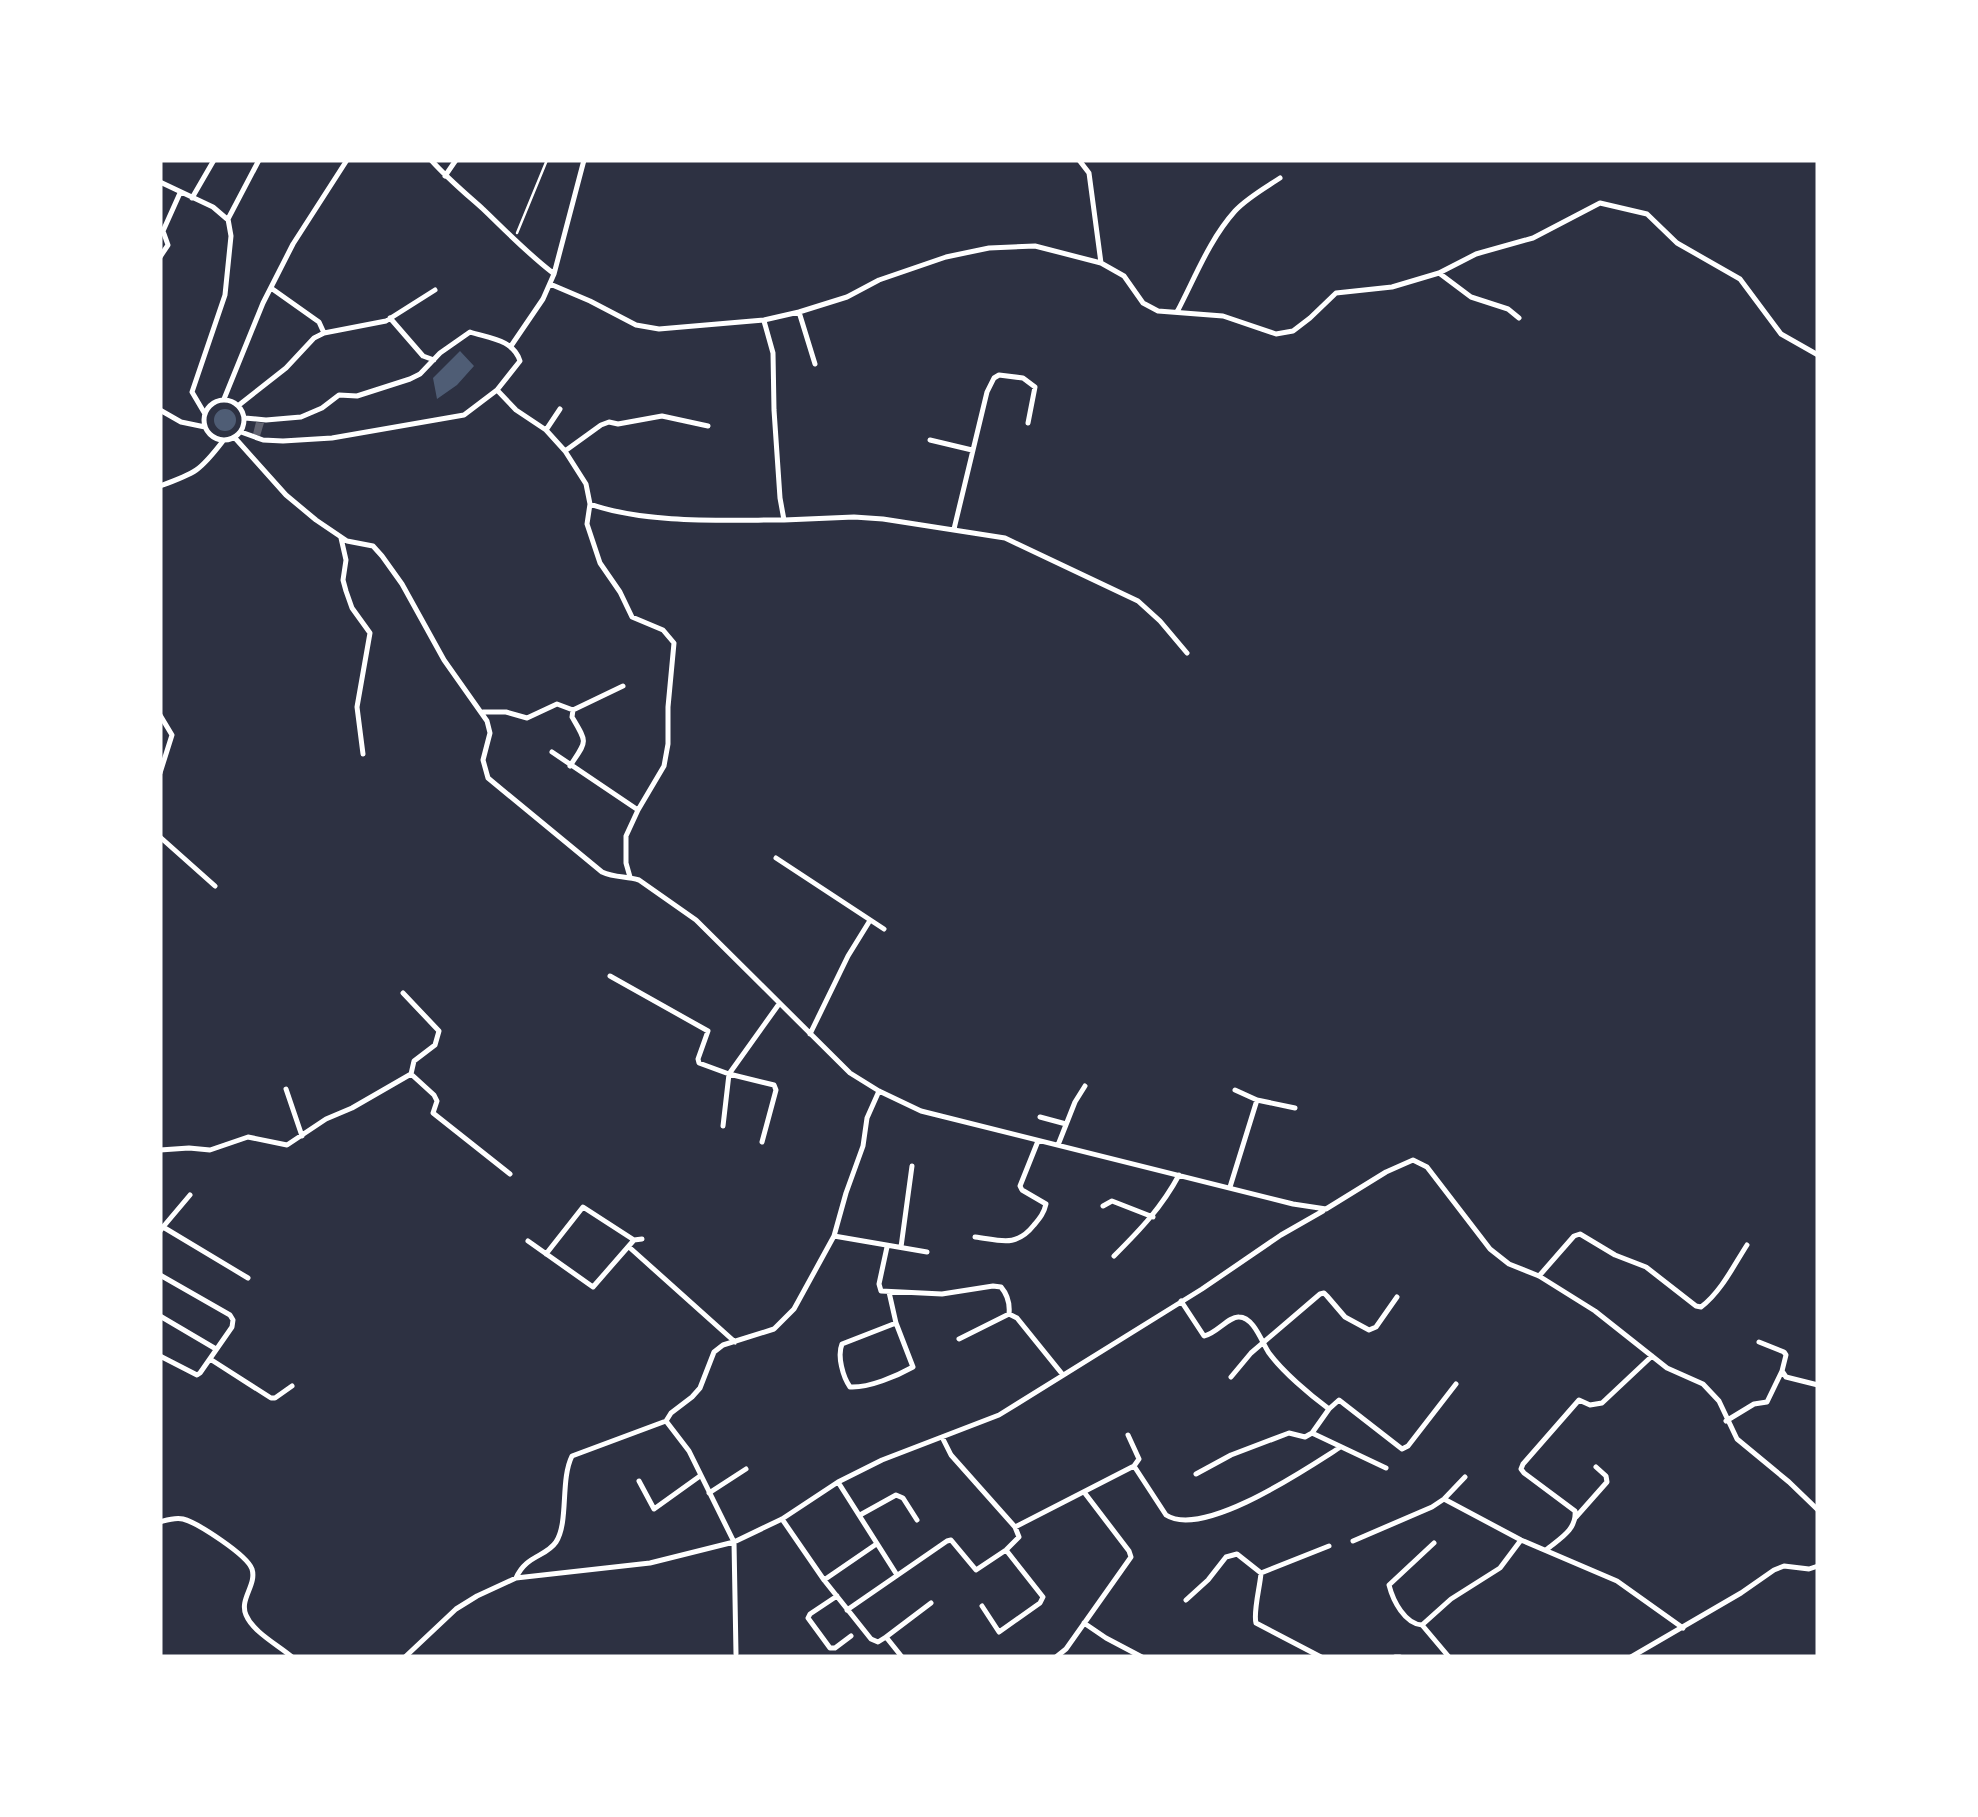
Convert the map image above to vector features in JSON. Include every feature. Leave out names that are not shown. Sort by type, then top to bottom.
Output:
[{"type":"street","points":[[192,198],[214,160]]},
{"type":"street","points":[[228,220],[259,160]]},
{"type":"street","points":[[224,399],[270,288],[347,160]]},
{"type":"street","points":[[431,160],[554,274]]},
{"type":"street","points":[[445,176],[456,160]]},
{"type":"street","points":[[511,346],[543,299],[554,274],[584,160]]},
{"type":"street","points":[[1079,160],[1089,173],[1101,263]]},
{"type":"street","points":[[1176,312],[1205,253],[1237,209],[1280,178]]},
{"type":"street","points":[[160,182],[214,207],[228,220],[231,236],[224,295],[192,392],[212,436],[224,440],[242,432],[245,418],[239,405],[224,399],[212,403],[205,414]]},
{"type":"street","points":[[160,257],[168,245],[163,232],[180,193]]},
{"type":"street","points":[[550,284],[590,300],[636,326],[659,329],[764,320],[847,296],[932,262],[990,248],[1035,246],[1101,263],[1124,276],[1143,304],[1158,311],[1223,316],[1276,334],[1293,331],[1336,293],[1392,287],[1438,273],[1476,254],[1533,238],[1600,203],[1648,214],[1677,242],[1740,279],[1781,334],[1818,355]]},
{"type":"street","points":[[1438,273],[1472,297],[1508,309],[1518,318]]},
{"type":"street","points":[[270,288],[319,322],[324,333]]},
{"type":"street","points":[[239,405],[286,368],[314,338],[390,318],[435,290]]},
{"type":"street","points":[[799,312],[815,364]]},
{"type":"street","points":[[390,318],[423,356],[434,360]]},
{"type":"street","points":[[764,320],[773,352],[784,520]]},
{"type":"street","points":[[242,432],[263,440],[332,438],[464,414],[497,390],[520,361],[511,346],[470,332],[420,374],[357,396],[339,395],[300,417],[245,418]]},
{"type":"street","points":[[954,529],[987,392],[994,378],[1023,378],[1035,388],[1028,424]]},
{"type":"street","points":[[497,390],[565,450],[586,484],[590,504],[587,524],[600,563],[632,617],[663,630],[674,643],[664,766],[626,836],[630,877]]},
{"type":"street","points":[[546,430],[560,408]]},
{"type":"street","points":[[160,410],[181,422],[205,427]]},
{"type":"street","points":[[565,450],[609,422],[662,416],[708,426]]},
{"type":"street","points":[[235,438],[286,495],[330,531],[372,546],[382,556],[444,660],[483,712],[490,733],[483,760],[488,778],[602,872],[614,878],[638,880],[696,920],[850,1074],[921,1111],[1326,1209]]},
{"type":"street","points":[[160,486],[192,474],[224,440]]},
{"type":"street","points":[[930,440],[972,450]]},
{"type":"street","points":[[590,504],[613,512],[688,518],[854,517],[1005,538],[1138,601],[1186,653]]},
{"type":"street","points":[[341,538],[346,560],[342,580],[352,608],[370,632],[356,707],[363,754]]},
{"type":"street","points":[[483,712],[506,712],[528,718],[558,704],[573,710],[623,686]]},
{"type":"street","points":[[570,766],[584,744],[572,717],[573,710]]},
{"type":"street","points":[[160,715],[172,735],[160,774]]},
{"type":"street","points":[[552,752],[638,810]]},
{"type":"street","points":[[160,837],[216,886]]},
{"type":"street","points":[[776,858],[884,928]]},
{"type":"street","points":[[810,1034],[869,921]]},
{"type":"street","points":[[610,976],[708,1032],[698,1062],[774,1085],[762,1142]]},
{"type":"street","points":[[403,993],[438,1031],[436,1045],[414,1061],[412,1074]]},
{"type":"street","points":[[723,1126],[729,1074],[780,1004]]},
{"type":"street","points":[[160,1150],[210,1150],[248,1137],[287,1145],[326,1118],[412,1074]]},
{"type":"street","points":[[412,1074],[434,1094],[434,1113],[510,1174]]},
{"type":"street","points":[[1058,1146],[1085,1086]]},
{"type":"street","points":[[286,1089],[302,1136]]},
{"type":"street","points":[[1234,1090],[1257,1100],[1296,1108]]},
{"type":"street","points":[[516,1578],[520,1568],[556,1542],[567,1466],[572,1456],[666,1420],[700,1388],[714,1352],[722,1345],[774,1329],[794,1308],[834,1236],[863,1146],[867,1118],[879,1091]]},
{"type":"street","points":[[1230,1187],[1257,1100]]},
{"type":"street","points":[[1040,1118],[1066,1124]]},
{"type":"street","points":[[975,1237],[1012,1241],[1024,1238],[1045,1210],[1046,1204],[1020,1186],[1038,1141]]},
{"type":"street","points":[[405,1657],[456,1610],[516,1578],[650,1563],[734,1542],[782,1519],[838,1482],[882,1460],[999,1415],[1281,1235],[1413,1160],[1427,1167],[1490,1248],[1509,1264],[1538,1276],[1596,1311],[1667,1368],[1702,1384],[1718,1401],[1726,1421],[1745,1448],[1818,1510]]},
{"type":"street","points":[[901,1248],[912,1166]]},
{"type":"street","points":[[1114,1256],[1153,1217],[1179,1175]]},
{"type":"street","points":[[190,1195],[162,1229],[248,1278]]},
{"type":"street","points":[[1104,1206],[1112,1201],[1153,1217]]},
{"type":"street","points":[[528,1241],[546,1254],[593,1287],[638,1239],[583,1207],[546,1254]]},
{"type":"street","points":[[1538,1276],[1580,1234],[1646,1267],[1701,1307],[1722,1284],[1747,1244]]},
{"type":"street","points":[[834,1236],[927,1252]]},
{"type":"street","points":[[630,1246],[735,1342]]},
{"type":"street","points":[[887,1246],[879,1289],[942,1294],[1001,1287],[1009,1314]]},
{"type":"street","points":[[160,1274],[233,1320],[232,1328],[197,1375],[160,1356]]},
{"type":"street","points":[[888,1292],[914,1367],[850,1388],[839,1348],[896,1323]]},
{"type":"street","points":[[1232,1377],[1250,1353],[1320,1294],[1327,1296],[1351,1322],[1369,1330],[1376,1327],[1397,1297]]},
{"type":"street","points":[[1180,1302],[1204,1336],[1210,1336],[1238,1316],[1250,1323],[1270,1354],[1329,1409]]},
{"type":"street","points":[[1009,1314],[1017,1318],[1063,1375]]},
{"type":"street","points":[[959,1339],[1009,1314]]},
{"type":"street","points":[[160,1316],[216,1349]]},
{"type":"street","points":[[1726,1421],[1754,1404],[1768,1402],[1782,1371],[1784,1352],[1759,1342]]},
{"type":"street","points":[[1576,1517],[1574,1511],[1521,1469],[1579,1400],[1602,1403],[1652,1356]]},
{"type":"street","points":[[210,1359],[271,1398],[292,1386]]},
{"type":"street","points":[[1782,1371],[1786,1377],[1818,1385]]},
{"type":"street","points":[[1196,1474],[1230,1454],[1289,1432],[1304,1437],[1312,1433],[1337,1401],[1402,1449],[1456,1384]]},
{"type":"street","points":[[666,1420],[689,1450],[734,1542],[736,1654]]},
{"type":"street","points":[[1312,1433],[1386,1468]]},
{"type":"street","points":[[1014,1526],[1134,1466],[1139,1459],[1128,1435]]},
{"type":"street","points":[[848,1610],[951,1540],[976,1570],[1019,1537],[1014,1526],[951,1456],[942,1437]]},
{"type":"street","points":[[1134,1466],[1166,1515],[1194,1521],[1245,1503],[1340,1448]]},
{"type":"street","points":[[1546,1550],[1571,1530],[1576,1517],[1606,1482],[1608,1478],[1596,1467]]},
{"type":"street","points":[[709,1493],[746,1470]]},
{"type":"street","points":[[639,1481],[654,1509],[700,1476]]},
{"type":"street","points":[[1354,1541],[1444,1499],[1465,1477]]},
{"type":"street","points":[[838,1482],[897,1575]]},
{"type":"street","points":[[1056,1657],[1066,1649],[1131,1557],[1084,1492]]},
{"type":"street","points":[[860,1515],[896,1496],[903,1498],[916,1520]]},
{"type":"street","points":[[1444,1499],[1521,1540],[1617,1581],[1683,1628]]},
{"type":"street","points":[[160,1522],[180,1518],[237,1552],[252,1568],[253,1576],[244,1611],[251,1622],[292,1657]]},
{"type":"street","points":[[782,1519],[874,1642],[931,1604]]},
{"type":"street","points":[[1422,1625],[1451,1599],[1500,1568],[1521,1540]]},
{"type":"street","points":[[824,1580],[876,1544]]},
{"type":"street","points":[[1434,1544],[1390,1584],[1390,1591],[1410,1622],[1422,1625],[1449,1657]]},
{"type":"street","points":[[1261,1573],[1329,1546]]},
{"type":"street","points":[[982,1606],[999,1632],[1043,1597],[1006,1550]]},
{"type":"street","points":[[1186,1600],[1232,1554],[1242,1556],[1261,1573]]},
{"type":"street","points":[[1630,1657],[1774,1570],[1784,1566],[1818,1566]]},
{"type":"street","points":[[1261,1573],[1256,1623],[1310,1655],[1322,1657]]},
{"type":"street","points":[[837,1596],[808,1618],[830,1648],[851,1636]]},
{"type":"street","points":[[1083,1622],[1142,1657]]},
{"type":"street","points":[[886,1637],[902,1657]]},
{"type":"path","points":[[514,241],[547,160]]},
{"type":"water","points":[[460,351],[474,366],[437,399],[433,378]]},
{"type":"water","points":[[225,409],[233,412],[233,428],[225,431],[217,428],[214,420],[217,412]]},
{"type":"building","points":[[256,422],[264,423],[260,436],[253,434]]}]
